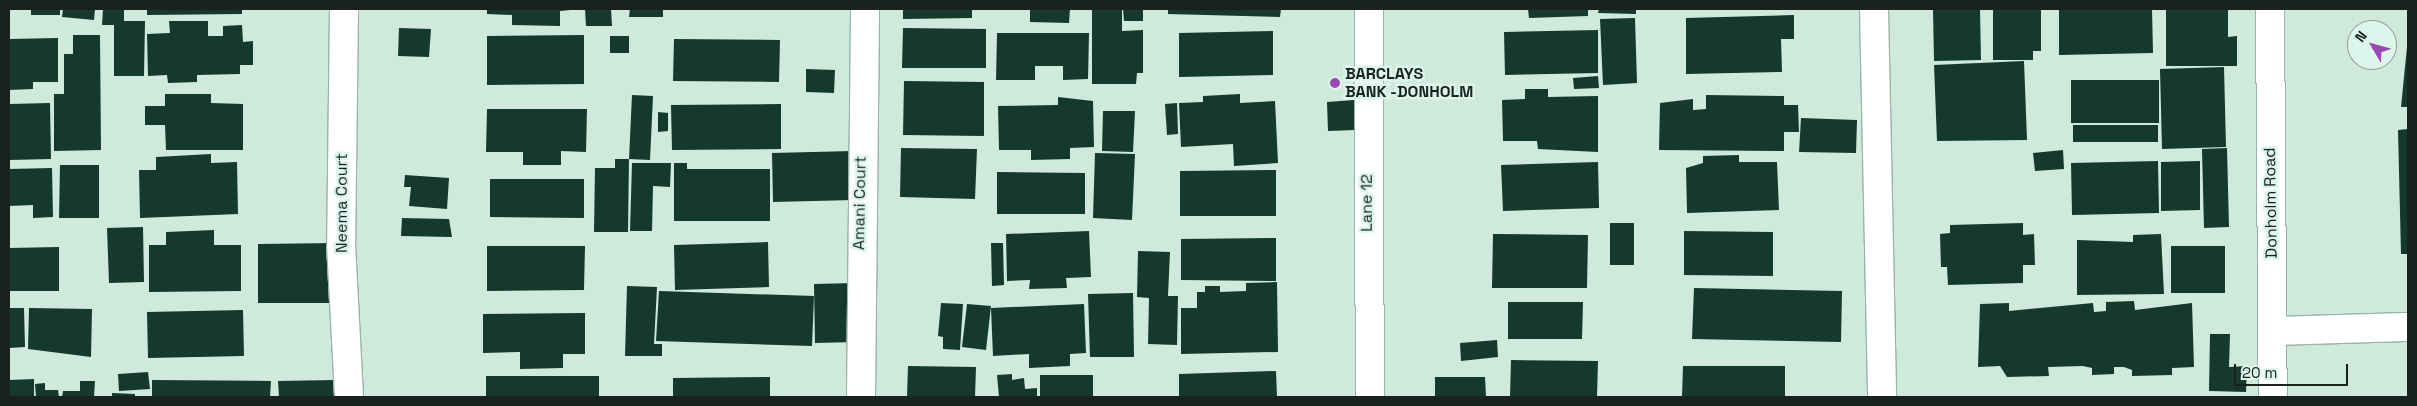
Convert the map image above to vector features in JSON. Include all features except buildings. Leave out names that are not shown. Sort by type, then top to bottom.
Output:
[{"type":"street","name":"Neema Court","points":[[344,9],[341,244],[349,397]]},
{"type":"street","name":"Amani Court","points":[[861,397],[864,9]]},
{"type":"street","name":"Lane 12","points":[[1368,9],[1370,397]]},
{"type":"street","points":[[1874,9],[1882,397]]},
{"type":"street","name":"Donholm Road","points":[[2270,9],[2273,397]]},
{"type":"street","points":[[2273,331],[2408,327]]},
{"type":"place","name":"BARCLAYS BANK -DONHOLM","points":[[1335,83]]}]
